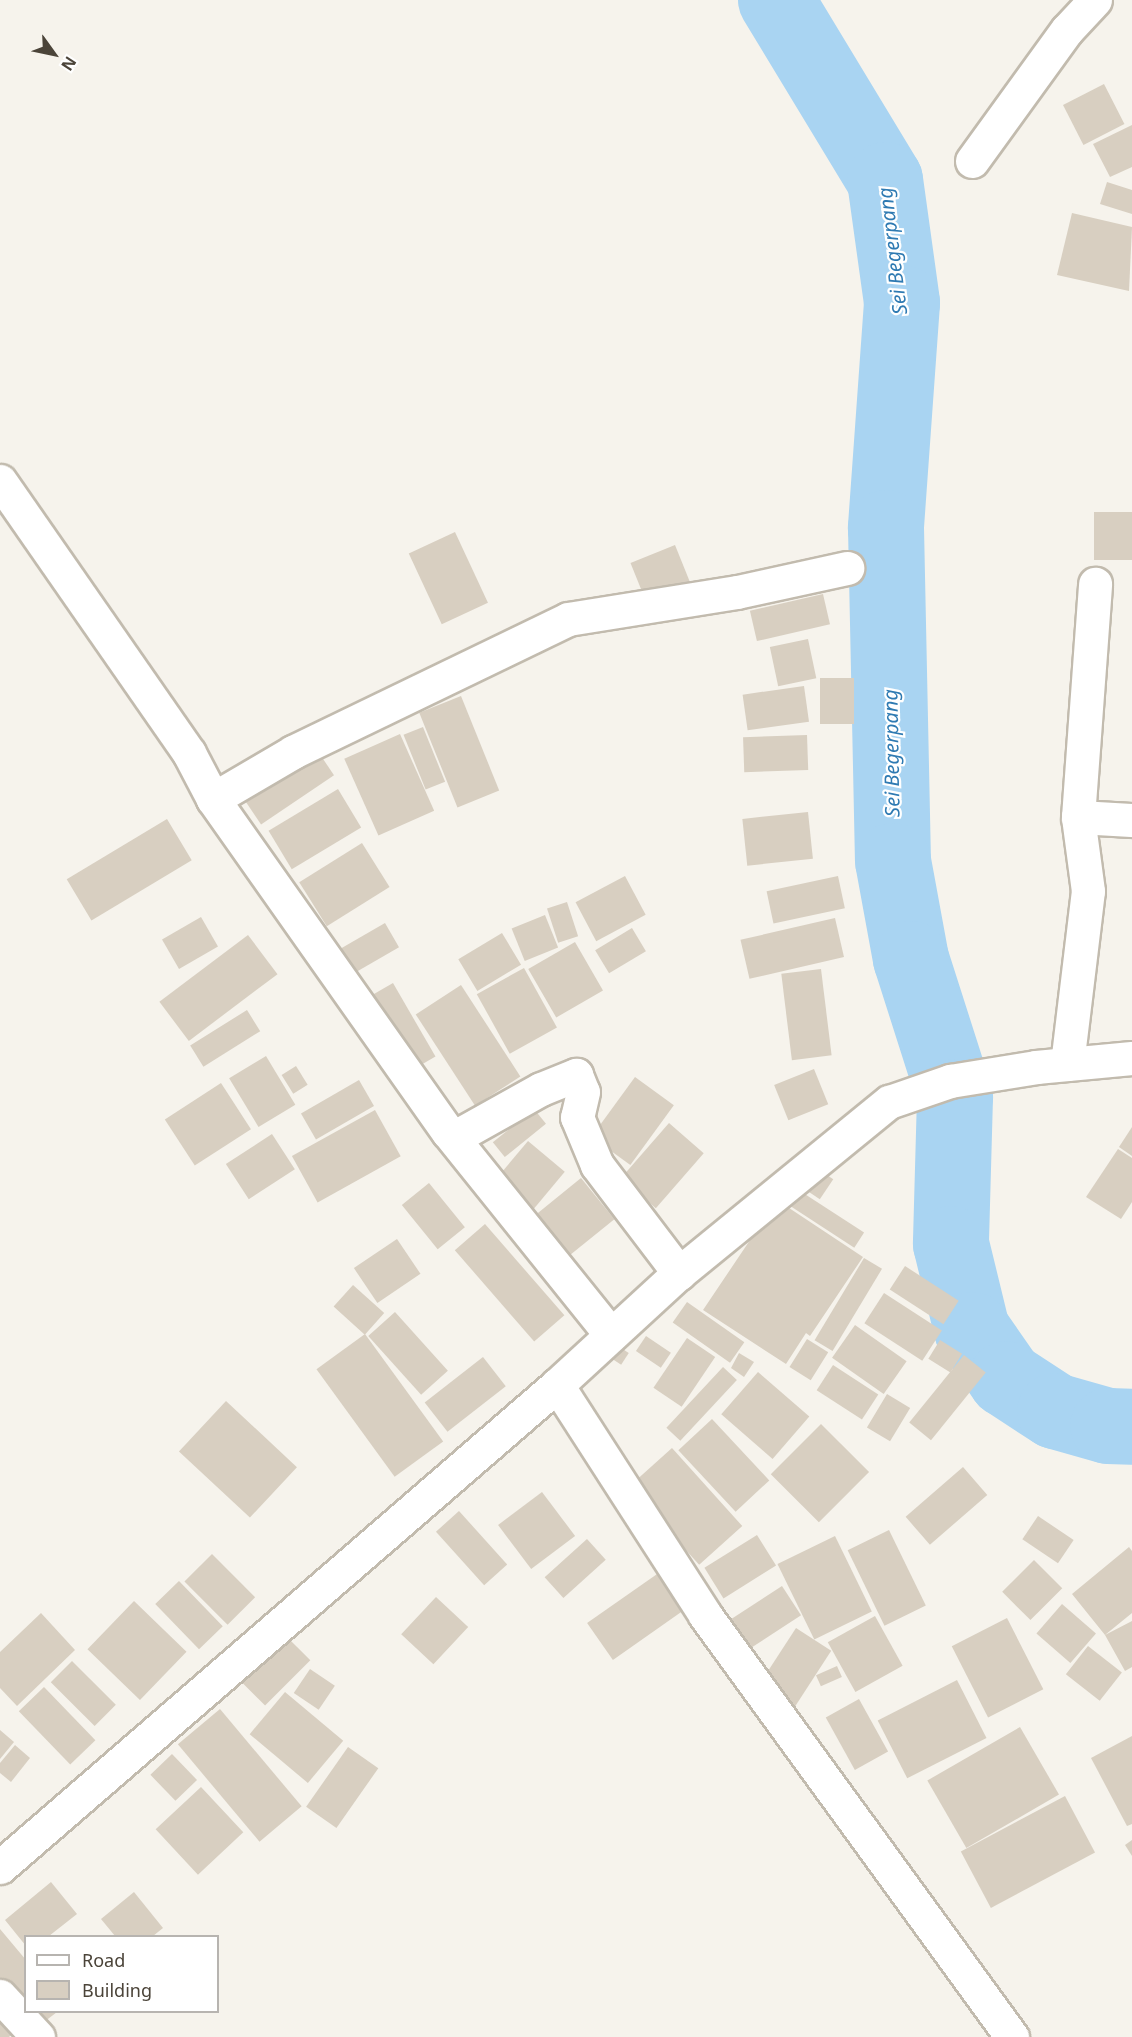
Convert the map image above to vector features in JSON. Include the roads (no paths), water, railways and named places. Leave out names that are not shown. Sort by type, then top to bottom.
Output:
[{"type":"street","points":[[972,160],[1067,30],[1095,0]]},
{"type":"street","points":[[0,481],[189,753],[213,799],[448,1132],[456,1137],[611,1335]]},
{"type":"street","points":[[213,799],[293,752],[568,620],[738,592],[848,568]]},
{"type":"street","points":[[1051,1065],[1088,891],[1078,817],[1095,584]]},
{"type":"street","points":[[1078,817],[1132,820]]},
{"type":"street","points":[[0,1867],[557,1385],[679,1274],[889,1102],[950,1081],[1051,1065],[1132,1058]]},
{"type":"street","points":[[456,1137],[541,1089],[576,1075],[583,1092],[577,1117],[597,1165],[679,1274]]},
{"type":"street","points":[[557,1385],[705,1616],[1012,2037]]},
{"type":"street","points":[[0,1996],[38,2037]]},
{"type":"waterway","name":"Sei Begerpang","points":[[776,0],[885,180],[902,303],[886,528],[893,861],[911,959],[955,1097],[951,1244],[972,1330],[1006,1379],[1055,1411],[1108,1426],[1132,1427]]}]
